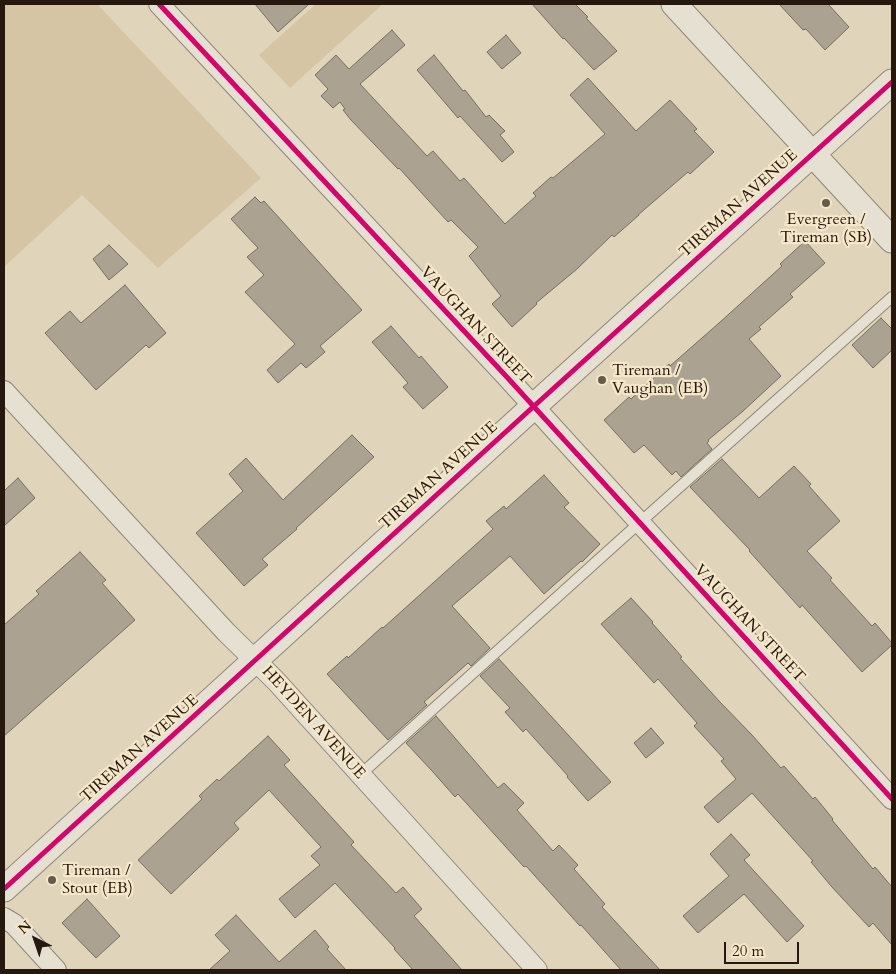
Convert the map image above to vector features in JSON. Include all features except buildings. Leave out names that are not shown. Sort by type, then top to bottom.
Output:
[{"type":"street","name":"VAUGHAN STREET","points":[[159,4],[505,375],[892,799]]},
{"type":"street","points":[[674,4],[892,240]]},
{"type":"street","name":"TIREMAN AVENUE","points":[[4,889],[892,82]]},
{"type":"street","name":"HEYDEN AVENUE","points":[[4,391],[226,632],[276,681],[538,970]]},
{"type":"street","points":[[4,918],[14,924],[56,970]]},
{"type":"lane","points":[[360,775],[892,297]]},
{"type":"shaded area","points":[[4,4],[97,4],[261,178],[158,268],[82,195],[4,267]]},
{"type":"shaded area","points":[[316,4],[383,4],[290,88],[259,55]]},
{"type":"cycle path","points":[[159,4],[505,375],[892,799]]},
{"type":"cycle path","points":[[4,889],[892,82]]},
{"type":"place","name":"Evergreen / Tireman (SB)","points":[[826,203]]},
{"type":"place","name":"Tireman / Vaughan (EB)","points":[[602,380]]},
{"type":"place","name":"Tireman / Stout (EB)","points":[[52,880]]}]
